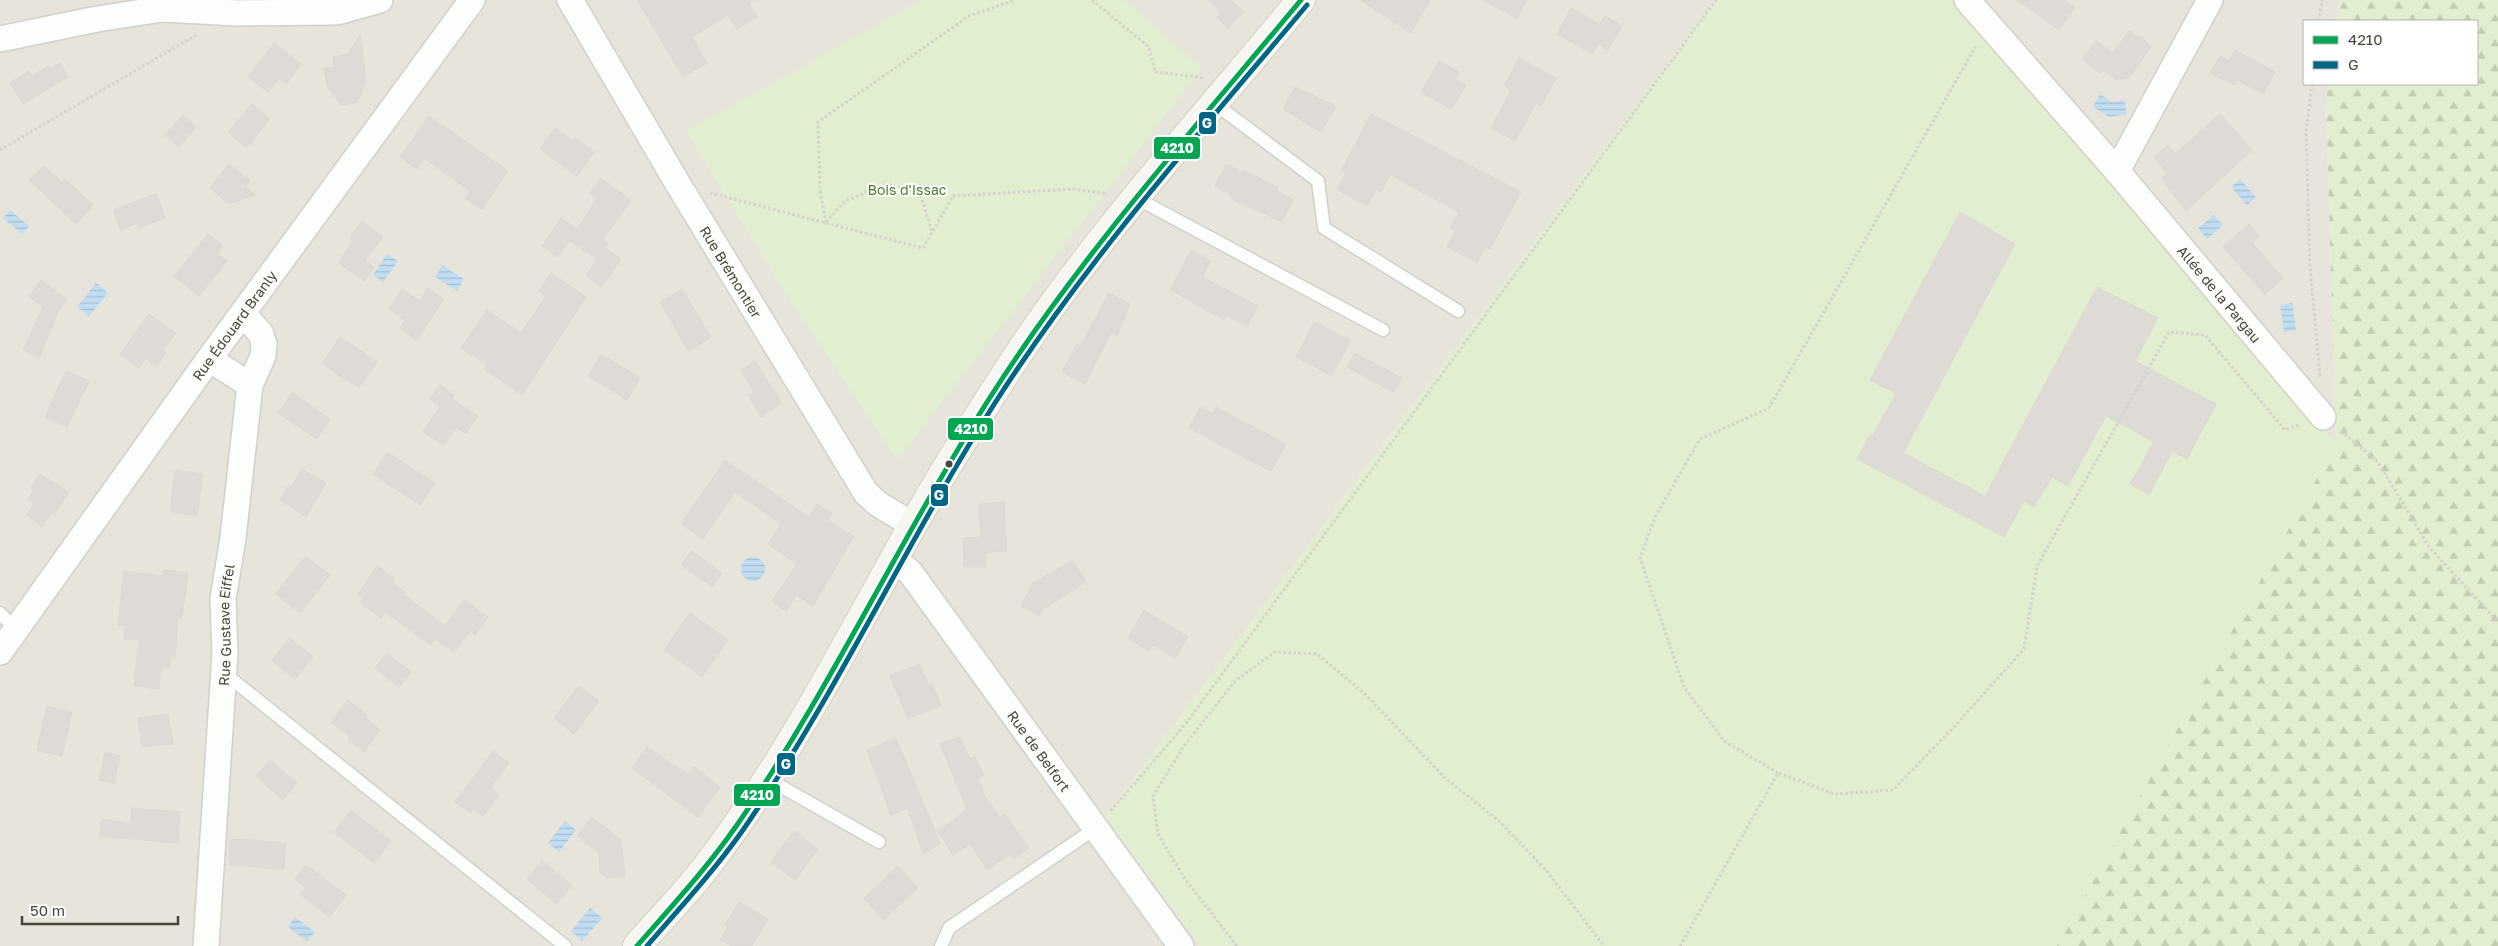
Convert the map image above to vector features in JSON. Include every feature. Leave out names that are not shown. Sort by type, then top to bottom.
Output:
[{"type":"main road","points":[[637,946],[709,863],[766,778],[814,703],[913,525],[1003,377],[1049,309],[1136,198],[1215,104],[1292,3]]},
{"type":"street","points":[[0,39],[95,10],[164,9],[237,13],[337,12],[380,0]]},
{"type":"street","name":"Rue Édouard Branly","points":[[0,652],[8,621],[209,359],[472,0]]},
{"type":"street","name":"Rue Brémontier","points":[[570,0],[678,184],[866,493],[878,504],[913,525]]},
{"type":"street","name":"Allée de la Pargau","points":[[1967,0],[2116,171],[2323,417]]},
{"type":"street","points":[[2116,171],[2210,0]]},
{"type":"street","name":"Rue Gustave Eiffel","points":[[206,946],[224,673],[224,599],[250,385],[263,356],[264,344],[261,334],[243,313]]},
{"type":"street","points":[[209,359],[250,385]]},
{"type":"street","name":"Rue de Belfort","points":[[893,559],[910,572],[1181,946]]},
{"type":"lane","points":[[1215,104],[1318,181],[1324,228],[1458,310]]},
{"type":"lane","points":[[1136,198],[1383,330]]},
{"type":"lane","points":[[224,673],[566,946]]},
{"type":"lane","points":[[766,778],[879,842]]},
{"type":"lane","points":[[941,946],[949,928],[1096,828]]},
{"type":"path","points":[[826,223],[820,190],[818,122],[969,16],[1015,0]]},
{"type":"path","points":[[1092,0],[1149,48],[1154,72],[1205,78]]},
{"type":"path","points":[[1096,828],[1187,722],[1716,0]]},
{"type":"path","points":[[2319,20],[2322,0]]},
{"type":"path","points":[[1988,25],[1769,408],[1700,439],[1655,517],[1640,558],[1684,687],[1724,742],[1778,773],[1835,794],[1893,790],[1973,706],[2024,648],[2037,566],[2170,332],[2205,335],[2285,430],[2323,417],[2378,462],[2429,546],[2498,622]]},
{"type":"path","points":[[0,150],[200,33]]},
{"type":"path","points":[[2312,85],[2306,133],[2310,267],[2320,380]]},
{"type":"path","points":[[678,184],[923,248],[952,196],[1072,189],[1136,198]]},
{"type":"path","points":[[826,223],[844,201],[887,184],[920,193],[932,232]]},
{"type":"path","points":[[1237,946],[1185,879],[1158,834],[1152,796],[1184,746],[1235,681],[1275,652],[1317,654],[1365,694],[1446,778],[1499,821],[1546,870],[1604,946]]},
{"type":"path","points":[[1680,946],[1778,773]]},
{"type":"shaded area","points":[[0,0],[1715,0],[1105,817],[1200,946],[0,946]]},
{"type":"shaded area","points":[[1964,0],[2339,0],[2337,20],[2303,20],[2303,85],[2328,85],[2326,104],[2336,444],[2013,73],[1988,25]]},
{"type":"green space","name":"Bois d'Issac","points":[[921,0],[1124,0],[1202,68],[897,460],[781,287],[686,131]]},
{"type":"green space","points":[[1715,0],[1964,0],[1988,25],[2013,73],[2336,444],[2057,946],[1200,946],[1105,817]]},
{"type":"green space","points":[[2339,0],[2498,0],[2498,946],[2057,946],[2336,444],[2326,104],[2328,85],[2478,85],[2478,20],[2337,20]]},
{"type":"water","points":[[2100,94],[2112,102],[2124,100],[2127,114],[2109,117],[2093,107]]},
{"type":"water","points":[[2240,179],[2256,197],[2247,205],[2231,187]]},
{"type":"water","points":[[10,210],[29,226],[22,234],[3,218]]},
{"type":"water","points":[[2214,215],[2223,225],[2207,239],[2198,228]]},
{"type":"water","points":[[387,254],[398,261],[383,282],[373,275]]},
{"type":"water","points":[[442,265],[464,279],[457,291],[435,277]]},
{"type":"water","points":[[96,283],[108,293],[89,316],[77,307]]},
{"type":"water","points":[[2292,303],[2296,330],[2284,332],[2280,305]]},
{"type":"water","points":[[753,557],[761,561],[765,569],[761,577],[753,581],[745,577],[741,569],[745,561]]},
{"type":"water","points":[[565,821],[576,830],[559,852],[548,843]]},
{"type":"water","points":[[590,908],[602,918],[582,941],[571,931]]},
{"type":"water","points":[[295,917],[315,932],[307,941],[288,927]]},
{"type":"building","points":[[637,0],[754,0],[749,3],[757,17],[737,29],[728,15],[692,37],[707,63],[683,77]]},
{"type":"building","points":[[1208,0],[1231,0],[1244,12],[1228,28],[1217,17],[1221,12]]},
{"type":"building","points":[[1360,0],[1430,0],[1411,33]]},
{"type":"building","points":[[1483,0],[1527,0],[1517,19]]},
{"type":"building","points":[[2016,0],[2065,0],[2075,7],[2059,30]]},
{"type":"building","points":[[1571,8],[1600,24],[1605,16],[1622,26],[1608,50],[1598,44],[1593,54],[1557,34]]},
{"type":"building","points":[[2129,31],[2141,37],[2151,47],[2129,78],[2117,80],[2102,70],[2100,73],[2082,60],[2096,41],[2113,53]]},
{"type":"building","points":[[360,35],[366,80],[358,102],[341,105],[327,86],[324,68],[334,67],[333,57],[348,54]]},
{"type":"building","points":[[274,43],[301,64],[286,84],[278,79],[268,92],[248,77]]},
{"type":"building","points":[[2235,50],[2275,72],[2263,94],[2237,80],[2234,85],[2210,73],[2220,56],[2229,61]]},
{"type":"building","points":[[1519,58],[1556,78],[1541,106],[1536,103],[1515,141],[1491,128],[1511,90],[1504,86]]},
{"type":"building","points":[[1439,61],[1459,72],[1455,79],[1466,85],[1452,109],[1421,92]]},
{"type":"building","points":[[60,63],[68,77],[23,104],[10,83],[29,71],[32,76],[48,66],[50,69]]},
{"type":"building","points":[[1295,87],[1336,106],[1321,132],[1283,109]]},
{"type":"building","points":[[252,104],[270,119],[247,148],[228,132]]},
{"type":"building","points":[[1371,114],[1521,192],[1490,249],[1485,247],[1477,263],[1447,247],[1455,231],[1450,228],[1459,212],[1390,175],[1381,192],[1376,189],[1367,206],[1337,190],[1346,173],[1341,171]]},
{"type":"building","points":[[2220,114],[2252,150],[2186,211],[2161,178],[2167,173],[2154,157],[2168,145],[2175,154]]},
{"type":"building","points":[[183,115],[196,127],[179,147],[165,135]]},
{"type":"building","points":[[429,116],[508,171],[482,209],[465,198],[470,191],[424,158],[417,169],[400,157]]},
{"type":"building","points":[[555,128],[573,141],[575,138],[594,152],[577,176],[540,149]]},
{"type":"building","points":[[229,164],[250,181],[245,187],[255,195],[229,204],[210,188]]},
{"type":"building","points":[[1226,164],[1243,173],[1244,170],[1278,188],[1277,191],[1293,200],[1282,222],[1230,198],[1231,195],[1215,186]]},
{"type":"building","points":[[44,166],[62,183],[65,179],[93,205],[76,224],[29,180]]},
{"type":"building","points":[[601,178],[631,200],[603,239],[608,243],[605,248],[621,259],[602,287],[586,276],[597,259],[570,241],[597,198],[590,193]]},
{"type":"building","points":[[156,194],[165,218],[139,228],[137,223],[121,230],[113,210]]},
{"type":"building","points":[[1960,212],[2015,244],[1903,453],[1985,496],[2097,287],[2158,318],[2135,361],[2216,404],[2187,459],[2172,451],[2149,495],[2130,484],[2154,442],[2106,416],[2068,486],[2052,477],[2034,507],[2024,501],[2004,537],[1857,459],[1870,435],[1872,437],[1896,393],[1870,380]]},
{"type":"building","points":[[561,218],[577,229],[558,257],[542,246]]},
{"type":"building","points":[[362,221],[383,237],[365,260],[374,267],[364,281],[338,262],[353,241],[350,238]]},
{"type":"building","points":[[2249,224],[2260,236],[2252,243],[2283,278],[2265,295],[2223,247]]},
{"type":"building","points":[[208,234],[223,246],[217,253],[227,261],[199,296],[174,276]]},
{"type":"building","points":[[1191,250],[1211,261],[1202,277],[1258,306],[1247,326],[1227,316],[1224,320],[1170,290]]},
{"type":"building","points":[[551,273],[586,297],[522,395],[484,369],[487,365],[461,348],[487,310],[521,333],[546,296],[539,291]]},
{"type":"building","points":[[41,280],[67,300],[59,310],[39,358],[23,350],[43,307],[29,296]]},
{"type":"building","points":[[428,288],[444,299],[417,340],[400,328],[405,320],[389,309],[402,289],[419,301]]},
{"type":"building","points":[[682,289],[711,337],[688,351],[660,302]]},
{"type":"building","points":[[1109,293],[1130,304],[1117,336],[1111,333],[1085,384],[1062,372],[1077,344],[1080,346],[1085,338]]},
{"type":"building","points":[[149,314],[176,333],[163,350],[166,353],[156,367],[146,359],[139,368],[120,354]]},
{"type":"building","points":[[1314,322],[1350,341],[1332,376],[1296,357]]},
{"type":"building","points":[[340,337],[377,362],[359,388],[322,364]]},
{"type":"building","points":[[1355,353],[1402,378],[1394,392],[1347,367]]},
{"type":"building","points":[[601,354],[640,378],[627,400],[588,376]]},
{"type":"building","points":[[755,361],[782,403],[761,417],[748,395],[754,392],[741,370]]},
{"type":"building","points":[[66,371],[89,381],[67,427],[45,417]]},
{"type":"building","points":[[440,385],[454,395],[452,399],[478,416],[466,433],[456,427],[444,445],[423,432],[440,406],[430,399]]},
{"type":"building","points":[[292,393],[330,419],[317,439],[278,413]]},
{"type":"building","points":[[1200,407],[1213,414],[1216,407],[1286,444],[1271,471],[1189,428]]},
{"type":"building","points":[[387,452],[435,483],[420,505],[373,474]]},
{"type":"building","points":[[725,460],[809,517],[817,504],[832,513],[828,521],[854,536],[813,606],[797,595],[786,611],[772,601],[797,564],[768,544],[781,524],[735,492],[703,539],[681,524]]},
{"type":"building","points":[[302,469],[326,483],[306,517],[280,500],[288,485],[291,487]]},
{"type":"building","points":[[175,470],[203,474],[197,516],[170,512]]},
{"type":"building","points":[[40,474],[69,492],[54,515],[51,513],[42,527],[27,515],[34,503],[28,499],[34,490],[31,488]]},
{"type":"building","points":[[1004,502],[1007,551],[986,552],[986,567],[964,567],[963,538],[981,537],[978,504]]},
{"type":"building","points":[[691,551],[722,573],[712,587],[681,565]]},
{"type":"building","points":[[305,556],[330,575],[300,613],[276,594]]},
{"type":"building","points":[[1073,561],[1086,582],[1042,610],[1039,616],[1021,606],[1033,583]]},
{"type":"building","points":[[377,566],[395,579],[392,583],[405,592],[403,594],[445,626],[464,600],[488,617],[475,635],[470,631],[454,652],[435,639],[431,645],[385,612],[382,618],[360,603],[364,598],[358,594]]},
{"type":"building","points":[[164,570],[188,573],[182,618],[178,617],[175,657],[170,657],[169,667],[161,666],[159,689],[134,686],[139,640],[124,639],[125,625],[118,625],[124,571],[163,576]]},
{"type":"building","points":[[1144,610],[1188,637],[1175,658],[1153,645],[1149,651],[1128,638]]},
{"type":"building","points":[[690,613],[728,640],[702,677],[664,650]]},
{"type":"building","points":[[289,638],[313,656],[295,679],[272,661]]},
{"type":"building","points":[[387,653],[411,672],[399,687],[375,668]]},
{"type":"building","points":[[919,664],[929,685],[932,684],[941,705],[908,719],[890,676]]},
{"type":"building","points":[[578,686],[599,701],[574,734],[554,718]]},
{"type":"building","points":[[348,700],[367,715],[365,718],[380,730],[364,752],[348,740],[350,737],[331,722]]},
{"type":"building","points":[[47,706],[72,712],[62,756],[37,750]]},
{"type":"building","points":[[168,714],[173,744],[142,747],[138,718]]},
{"type":"building","points":[[960,737],[970,759],[975,757],[984,776],[978,778],[985,797],[1000,817],[1005,814],[1029,848],[1014,859],[1010,854],[988,870],[970,844],[953,855],[938,831],[967,810],[940,744]]},
{"type":"building","points":[[896,738],[940,843],[924,854],[907,808],[891,815],[867,750]]},
{"type":"building","points":[[647,747],[688,774],[694,767],[720,787],[698,817],[632,768]]},
{"type":"building","points":[[493,751],[509,763],[490,788],[499,795],[483,816],[474,809],[471,813],[455,802]]},
{"type":"building","points":[[105,752],[120,756],[114,783],[99,780]]},
{"type":"building","points":[[270,760],[297,783],[283,800],[256,776]]},
{"type":"building","points":[[132,808],[180,812],[178,843],[99,836],[102,819],[130,824]]},
{"type":"building","points":[[351,810],[391,841],[374,863],[334,832]]},
{"type":"building","points":[[592,817],[621,840],[625,876],[607,878],[600,873],[599,853],[577,836]]},
{"type":"building","points":[[794,831],[818,849],[795,880],[771,862]]},
{"type":"building","points":[[241,839],[286,843],[284,869],[229,865],[230,840]]},
{"type":"building","points":[[542,861],[572,885],[557,904],[527,880]]},
{"type":"building","points":[[306,865],[346,895],[330,917],[300,894],[306,887],[295,879]]},
{"type":"building","points":[[898,866],[918,888],[883,920],[864,898]]},
{"type":"building","points":[[739,902],[768,919],[752,946],[731,946],[720,940],[728,927],[725,925]]},
{"type":"transit line","name":"4210","points":[[637,946],[714,856],[771,773],[804,721],[956,452],[1024,346],[1099,244],[1301,0]]},
{"type":"transit line","name":"G","points":[[647,946],[720,860],[743,830],[777,779],[840,673],[961,459],[1028,353],[1104,250],[1144,200],[1307,5]]}]
